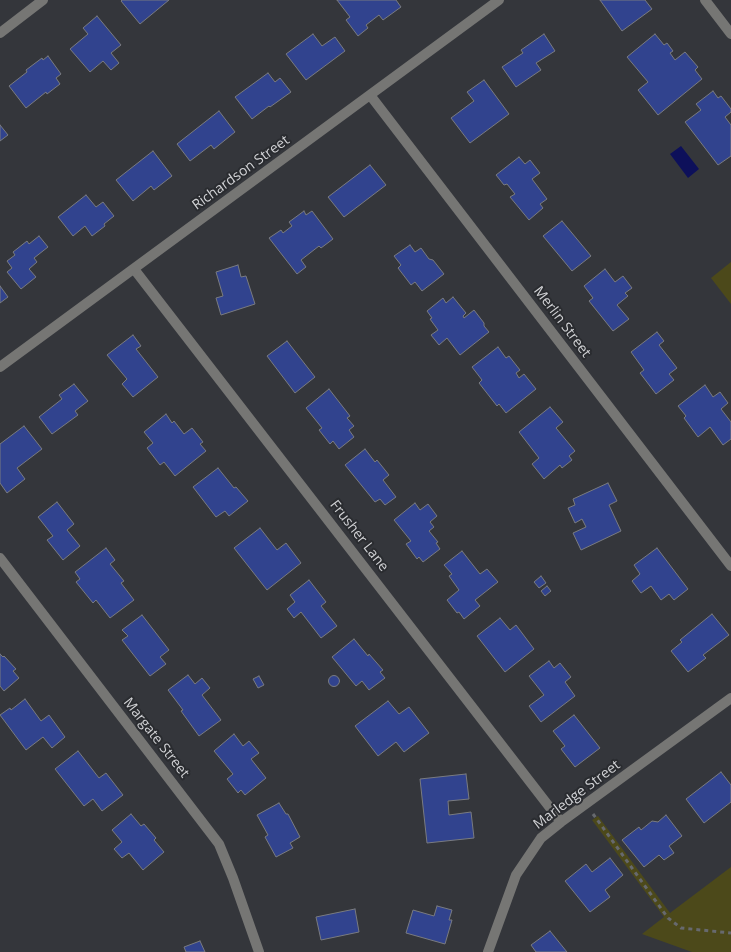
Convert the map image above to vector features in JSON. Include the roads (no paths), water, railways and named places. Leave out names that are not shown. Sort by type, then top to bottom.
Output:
[{"type":"street","points":[[0,33],[43,0]]},
{"type":"street","name":"Richardson Street","points":[[0,367],[498,0]]},
{"type":"street","points":[[705,0],[731,34]]},
{"type":"street","name":"Merlin Street","points":[[370,95],[731,566]]},
{"type":"street","name":"Frusher Lane","points":[[134,269],[560,822]]},
{"type":"street","name":"Margate Street","points":[[0,558],[219,844],[260,952]]},
{"type":"street","name":"Marledge Street","points":[[488,952],[516,875],[541,838],[560,822],[731,698]]}]
